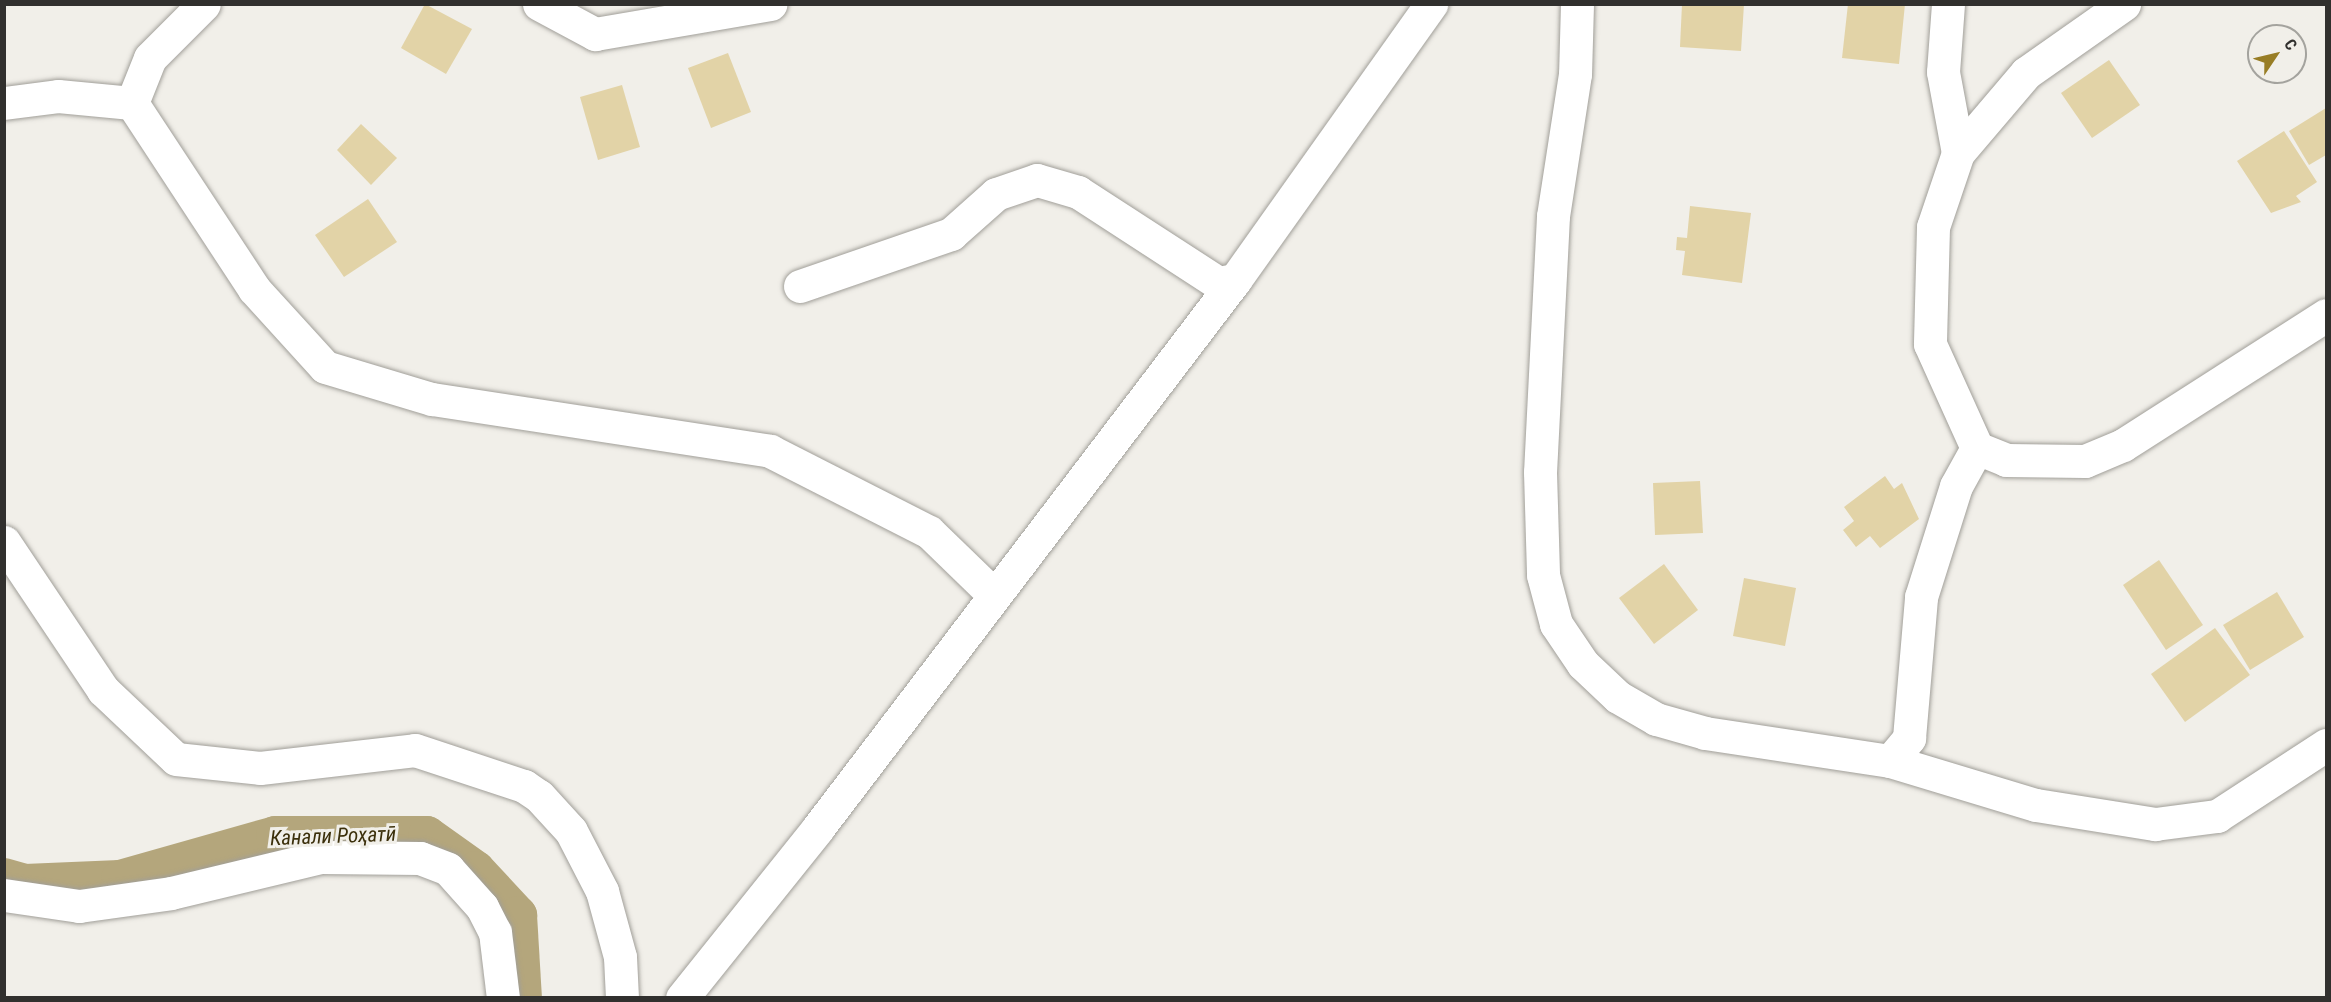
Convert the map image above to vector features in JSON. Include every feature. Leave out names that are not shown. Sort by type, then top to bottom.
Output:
[{"type":"street","points":[[132,104],[150,58],[204,4]]},
{"type":"street","points":[[539,4],[595,34],[770,4]]},
{"type":"street","points":[[681,998],[1235,280],[1431,4]]},
{"type":"street","points":[[1576,4],[1575,74],[1553,216],[1540,472],[1543,575],[1556,624],[1604,684],[1656,719],[1705,733],[1890,761],[2036,804],[2155,824],[2217,816],[2326,745]]},
{"type":"street","points":[[1948,4],[1943,72],[1958,153]]},
{"type":"street","points":[[2124,4],[2026,73],[1958,153],[1934,227],[1930,344],[1977,448],[2006,459],[2085,460],[2123,445],[2326,315]]},
{"type":"street","points":[[4,103],[58,96],[132,104]]},
{"type":"street","points":[[132,104],[255,289],[325,367],[432,399],[770,451],[929,532],[993,594]]},
{"type":"street","points":[[800,286],[951,234],[996,195],[1037,180],[1078,192],[1218,283],[1235,280]]},
{"type":"street","points":[[1890,761],[1909,738],[1921,597],[1956,486],[1977,448]]},
{"type":"street","points":[[4,542],[103,690],[176,759],[260,768],[415,750],[524,786],[539,796],[571,831],[602,891],[620,957],[622,998]]},
{"type":"street","points":[[4,895],[79,906],[171,893],[321,857],[420,858],[447,868],[482,907],[495,932],[503,998]]},
{"type":"building","points":[[425,4],[472,29],[446,74],[401,48]]},
{"type":"building","points":[[1682,4],[1744,4],[1741,51],[1680,47]]},
{"type":"building","points":[[1848,4],[1905,4],[1899,64],[1842,58]]},
{"type":"building","points":[[728,53],[751,112],[711,128],[688,68]]},
{"type":"building","points":[[2109,60],[2140,105],[2092,138],[2061,93]]},
{"type":"building","points":[[622,85],[640,147],[598,160],[580,97]]},
{"type":"building","points":[[2326,108],[2326,155],[2309,165],[2289,131]]},
{"type":"building","points":[[361,124],[397,158],[371,185],[337,150]]},
{"type":"building","points":[[2284,131],[2317,182],[2296,196],[2301,202],[2271,213],[2237,161]]},
{"type":"building","points":[[368,199],[397,242],[344,277],[315,235]]},
{"type":"building","points":[[1690,206],[1751,213],[1742,283],[1682,275],[1685,251],[1676,250],[1677,237],[1687,238]]},
{"type":"building","points":[[1885,476],[1894,489],[1902,483],[1919,519],[1880,548],[1870,536],[1856,547],[1843,530],[1854,521],[1844,507]]},
{"type":"building","points":[[1700,481],[1703,533],[1655,535],[1653,483]]},
{"type":"building","points":[[2159,560],[2203,625],[2166,650],[2123,585]]},
{"type":"building","points":[[1664,564],[1698,610],[1654,644],[1619,598]]},
{"type":"building","points":[[1744,578],[1796,588],[1785,646],[1733,636]]},
{"type":"building","points":[[2277,592],[2304,637],[2250,670],[2223,625]]},
{"type":"building","points":[[2215,628],[2250,675],[2185,722],[2151,674]]},
{"type":"waterway","name":"Канали Роҳатӣ","points":[[4,877],[25,883],[120,879],[275,835],[427,835],[476,870],[518,915],[523,998]]}]
